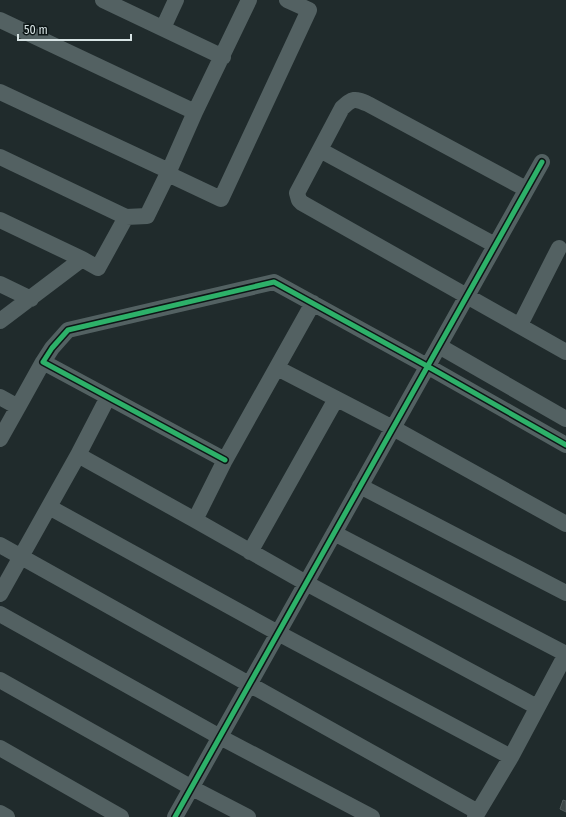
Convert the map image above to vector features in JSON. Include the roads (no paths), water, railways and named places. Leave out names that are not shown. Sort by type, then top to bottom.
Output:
[{"type":"street","points":[[163,28],[176,0]]},
{"type":"street","points":[[0,157],[126,217],[148,216],[195,112],[223,57],[249,0]]},
{"type":"street","points":[[0,92],[168,172],[220,199],[309,10],[287,0]]},
{"type":"street","points":[[109,1],[223,57]]},
{"type":"street","points":[[0,20],[195,112]]},
{"type":"street","points":[[526,189],[368,104],[357,99],[352,99],[342,108],[297,193],[299,200],[566,352]]},
{"type":"street","points":[[320,150],[495,245]]},
{"type":"street","points":[[175,817],[542,162]]},
{"type":"street","points":[[0,220],[98,268],[126,217]]},
{"type":"street","points":[[520,325],[559,248]]},
{"type":"street","points":[[0,321],[82,260]]},
{"type":"street","points":[[0,439],[43,362],[52,348],[68,330],[274,282],[427,366],[564,438]]},
{"type":"street","points":[[0,284],[31,299]]},
{"type":"street","points":[[195,520],[225,460],[313,303]]},
{"type":"street","points":[[439,346],[566,419]]},
{"type":"street","points":[[43,362],[225,460]]},
{"type":"street","points":[[277,368],[393,428],[566,524]]},
{"type":"street","points":[[0,397],[18,407]]},
{"type":"street","points":[[0,594],[78,455],[108,397]]},
{"type":"street","points":[[250,552],[336,399]]},
{"type":"street","points":[[78,455],[306,584],[537,707]]},
{"type":"street","points":[[360,486],[566,593]]},
{"type":"street","points":[[49,507],[278,633],[511,757]]},
{"type":"street","points":[[0,545],[249,684],[477,814],[511,757],[566,654],[334,533]]},
{"type":"street","points":[[0,614],[220,737],[372,817]]},
{"type":"street","points":[[0,680],[192,788],[248,817]]},
{"type":"street","points":[[0,748],[121,817]]},
{"type":"street","points":[[0,813],[6,817]]}]
